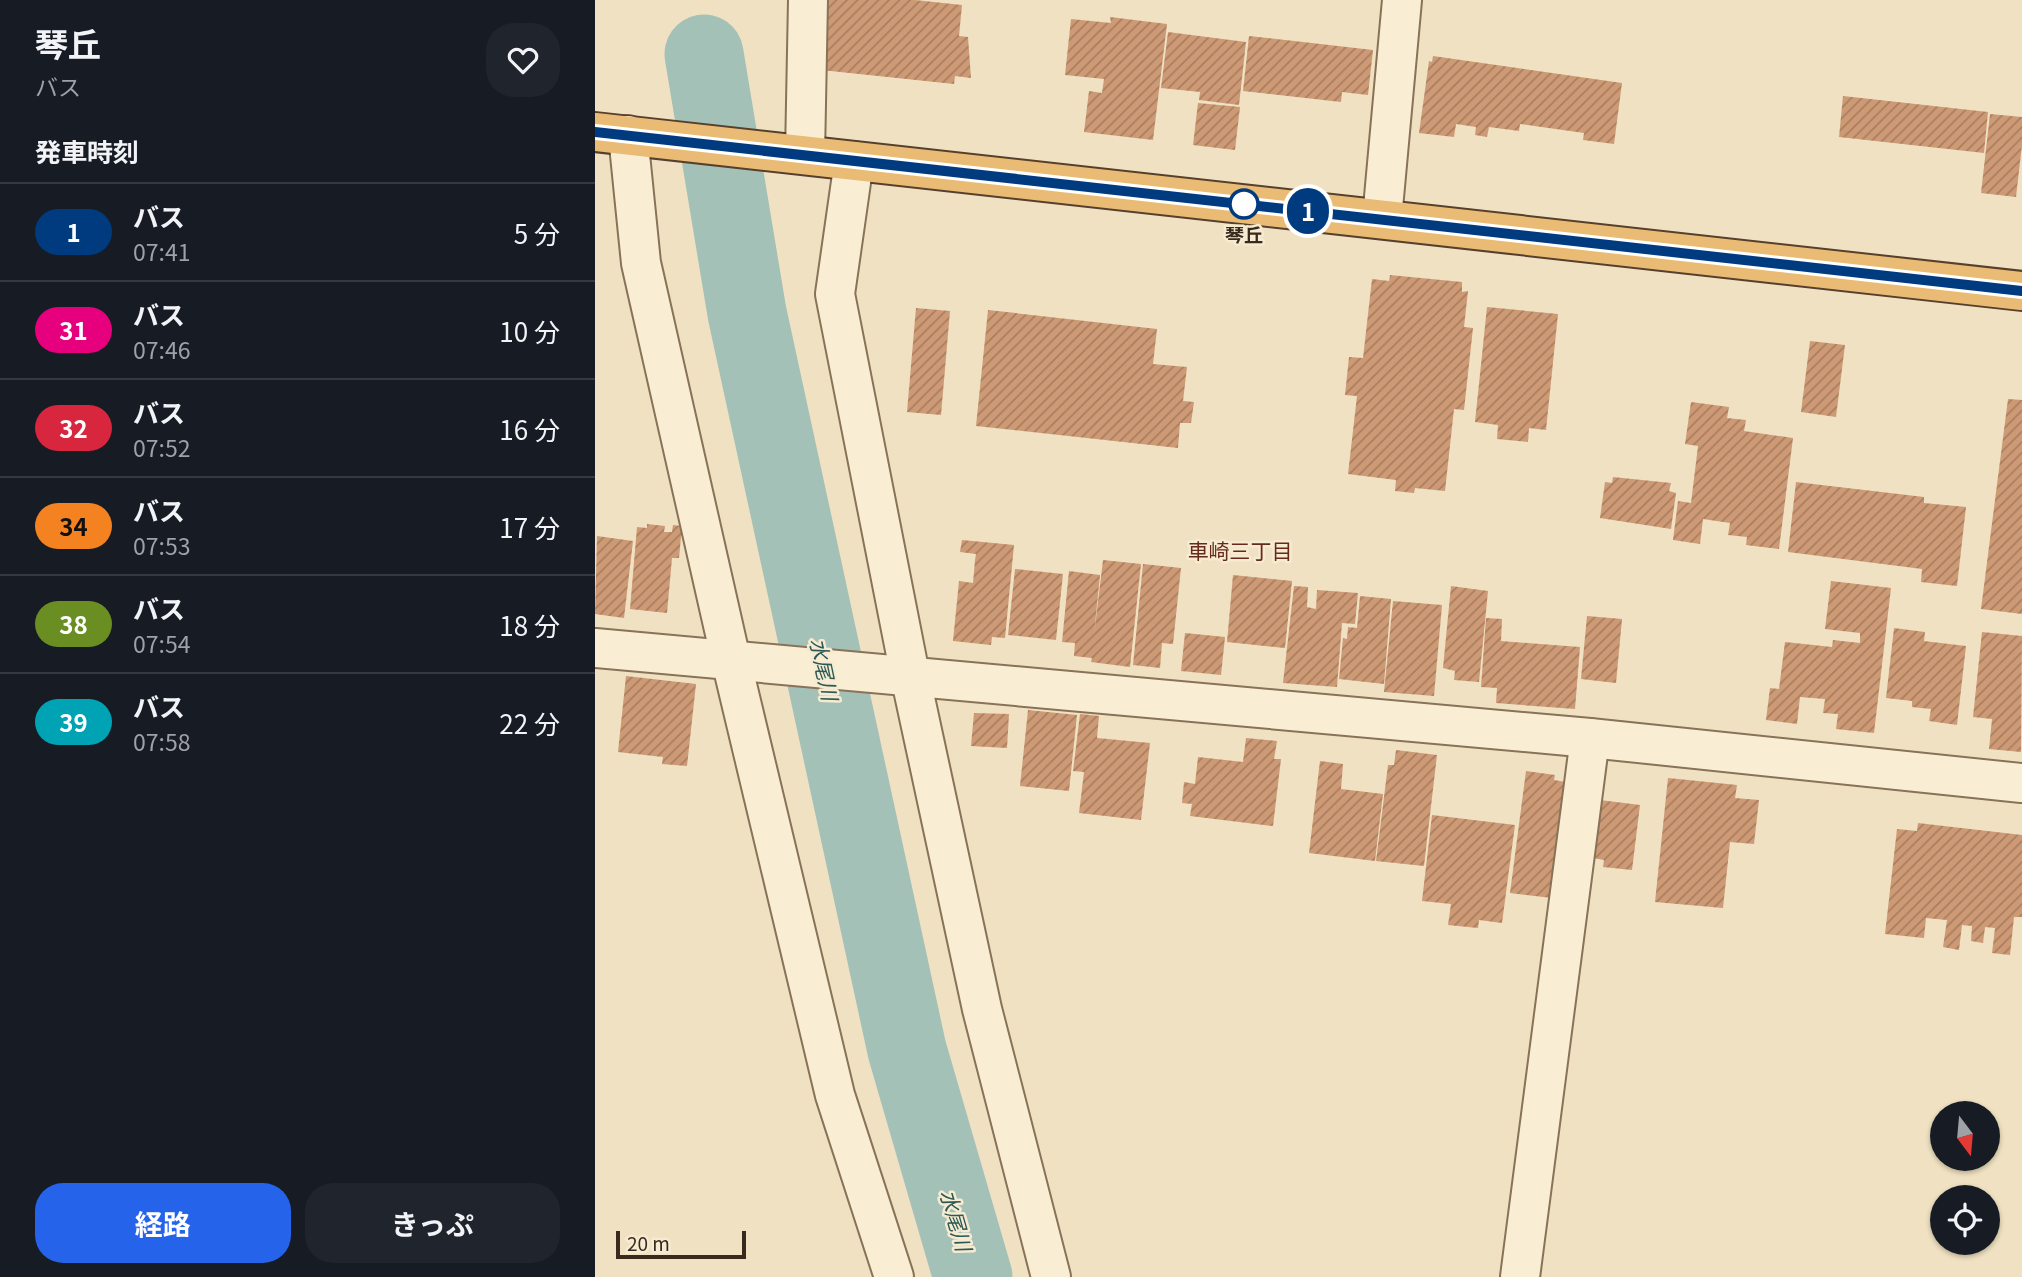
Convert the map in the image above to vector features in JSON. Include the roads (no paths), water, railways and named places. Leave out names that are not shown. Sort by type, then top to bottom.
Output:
[{"type":"highway","points":[[611,134],[2022,290]]},
{"type":"street","points":[[805,155],[808,0]]},
{"type":"street","points":[[1382,219],[1402,0]]},
{"type":"street","points":[[611,134],[731,660],[835,1095],[894,1277]]},
{"type":"street","points":[[854,162],[835,294],[909,676],[982,1009],[1051,1277]]},
{"type":"street","points":[[595,648],[1590,738],[2022,783]]},
{"type":"street","points":[[1520,1277],[1590,738]]},
{"type":"waterway","name":"水尾川","points":[[704,54],[747,313],[907,1050],[973,1277]]},
{"type":"place","name":"琴丘","points":[[1244,204]]},
{"type":"district","name":"車崎三丁目","points":[[1240,550]]}]
